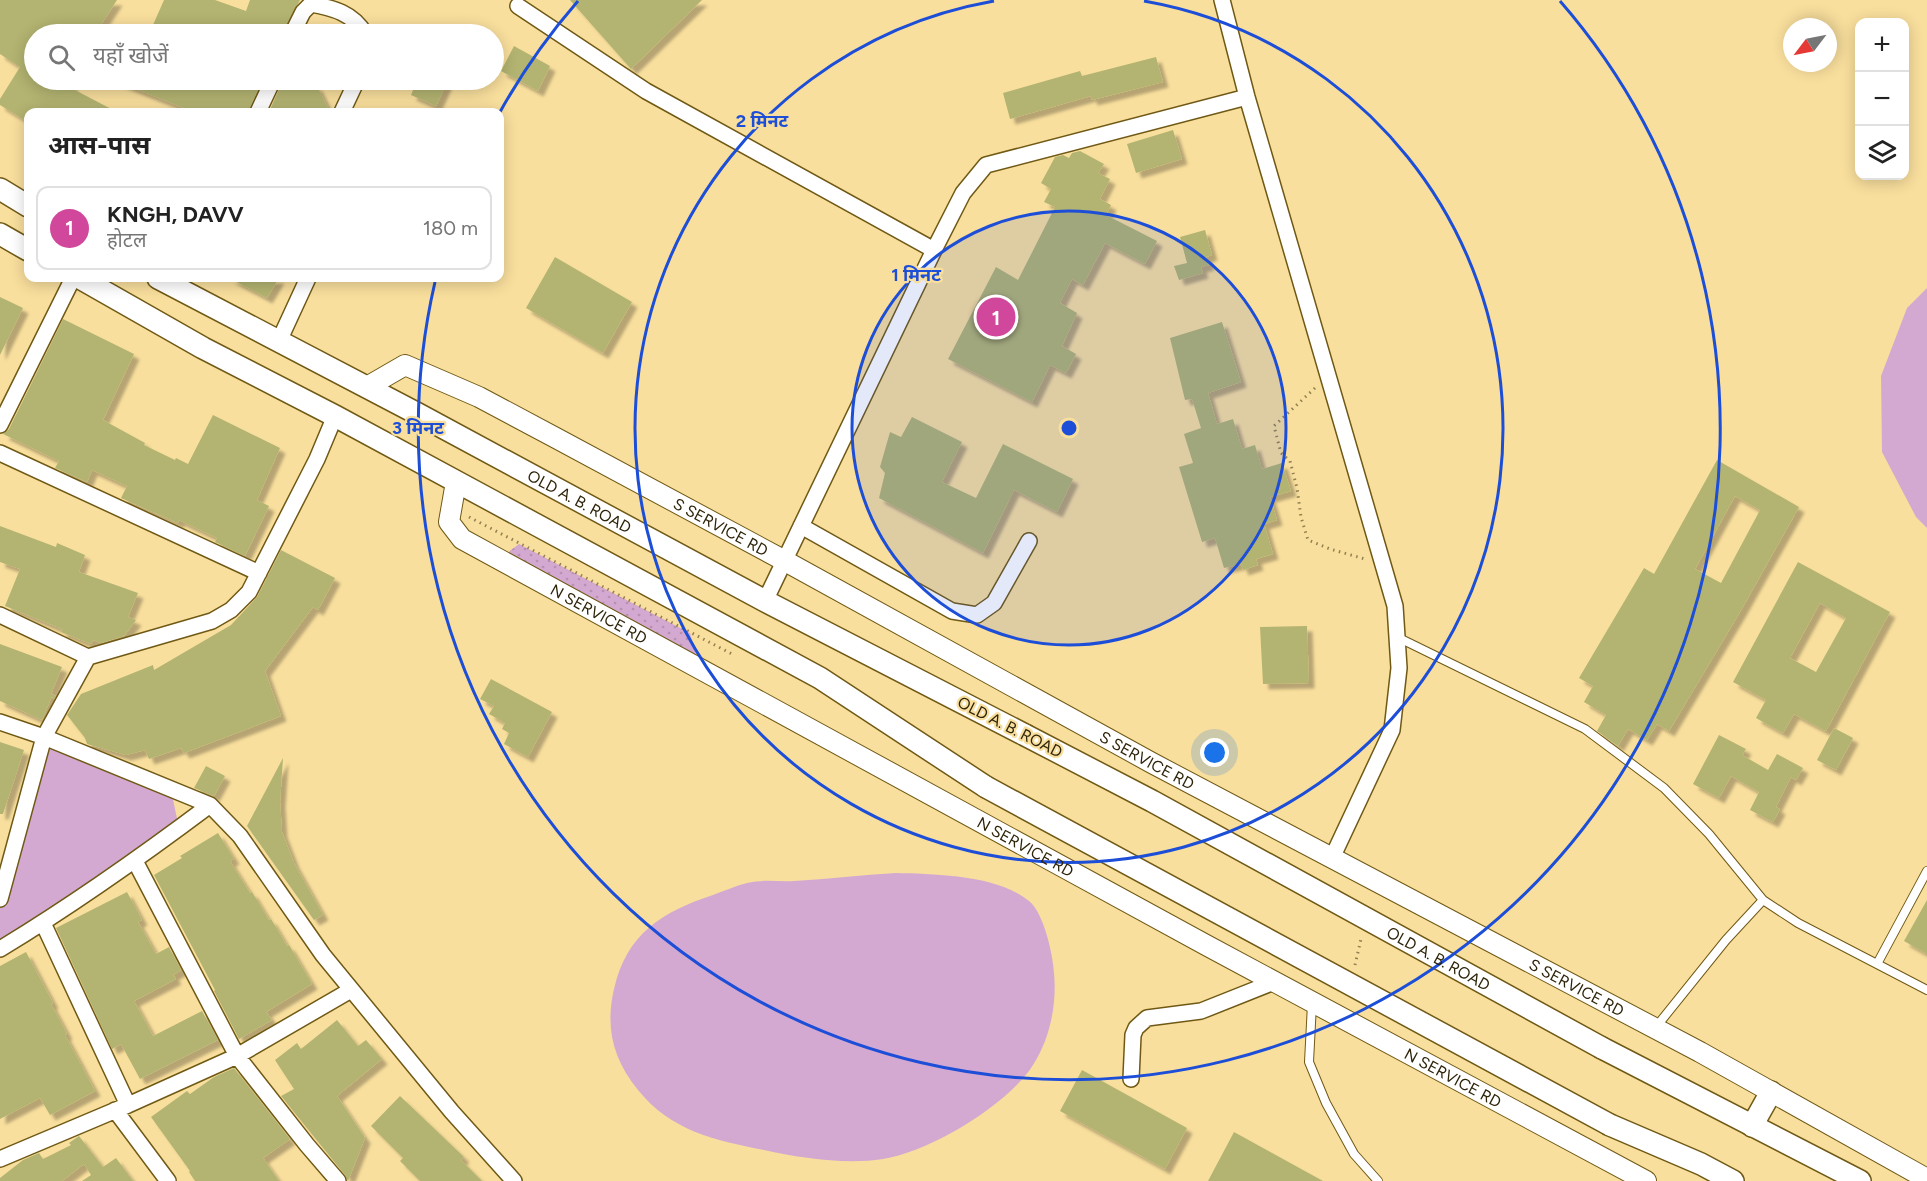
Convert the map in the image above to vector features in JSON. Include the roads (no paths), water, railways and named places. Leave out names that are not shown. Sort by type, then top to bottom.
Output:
[{"type":"main road","points":[[0,189],[24,204]]},
{"type":"main road","points":[[0,234],[24,248]]},
{"type":"main road","points":[[87,282],[203,348],[820,678],[986,787],[1610,1125],[1706,1172],[1732,1181]]},
{"type":"main road","name":"OLD A. B. ROAD","points":[[166,282],[367,387],[765,601],[1152,801],[1602,1048],[1860,1181]]},
{"type":"main road","points":[[1752,1126],[1771,1092]]},
{"type":"street","points":[[1222,0],[1247,97],[1395,606],[1399,668],[1392,730],[1332,858]]},
{"type":"street","points":[[297,24],[305,8],[311,4],[334,8],[350,16],[357,24]]},
{"type":"street","points":[[518,6],[646,91],[934,250]]},
{"type":"street","points":[[260,108],[268,90]]},
{"type":"street","points":[[344,108],[352,90]]},
{"type":"street","points":[[765,601],[934,250],[963,193],[986,165],[1247,97]]},
{"type":"street","points":[[0,425],[71,282]]},
{"type":"street","points":[[279,341],[306,282]]},
{"type":"street","name":"S SERVICE RD","points":[[367,387],[405,365],[479,397],[785,561],[1152,763],[1655,1028],[1927,1179]]},
{"type":"street","points":[[0,615],[88,657],[212,621],[231,610],[249,592],[317,459],[335,417]]},
{"type":"street","points":[[0,453],[259,573]]},
{"type":"street","name":"N SERVICE RD","points":[[456,482],[449,522],[462,539],[1274,982],[1646,1181]]},
{"type":"street","points":[[801,526],[952,611],[977,615],[994,603],[1029,541]]},
{"type":"street","points":[[0,899],[44,737],[88,657]]},
{"type":"street","points":[[0,722],[44,737],[210,806],[240,836],[323,955],[351,990],[452,1112],[514,1181]]},
{"type":"street","points":[[0,949],[135,861],[210,806]]},
{"type":"street","points":[[135,861],[237,1056],[338,1181]]},
{"type":"street","points":[[42,923],[121,1108],[168,1181]]},
{"type":"street","points":[[1131,1079],[1132,1035],[1147,1018],[1201,1011],[1274,982]]},
{"type":"street","points":[[0,1159],[237,1056],[351,990]]},
{"type":"lane","points":[[1397,637],[1585,729],[1664,788],[1709,834],[1763,900],[1798,923],[1927,990]]},
{"type":"lane","points":[[1877,964],[1927,871]]},
{"type":"lane","points":[[1655,1028],[1726,940],[1763,900]]},
{"type":"lane","points":[[1312,1002],[1310,1062],[1326,1103],[1354,1154],[1378,1181]]},
{"type":"place","name":"KNGH, DAVV","points":[[996,317]]}]
